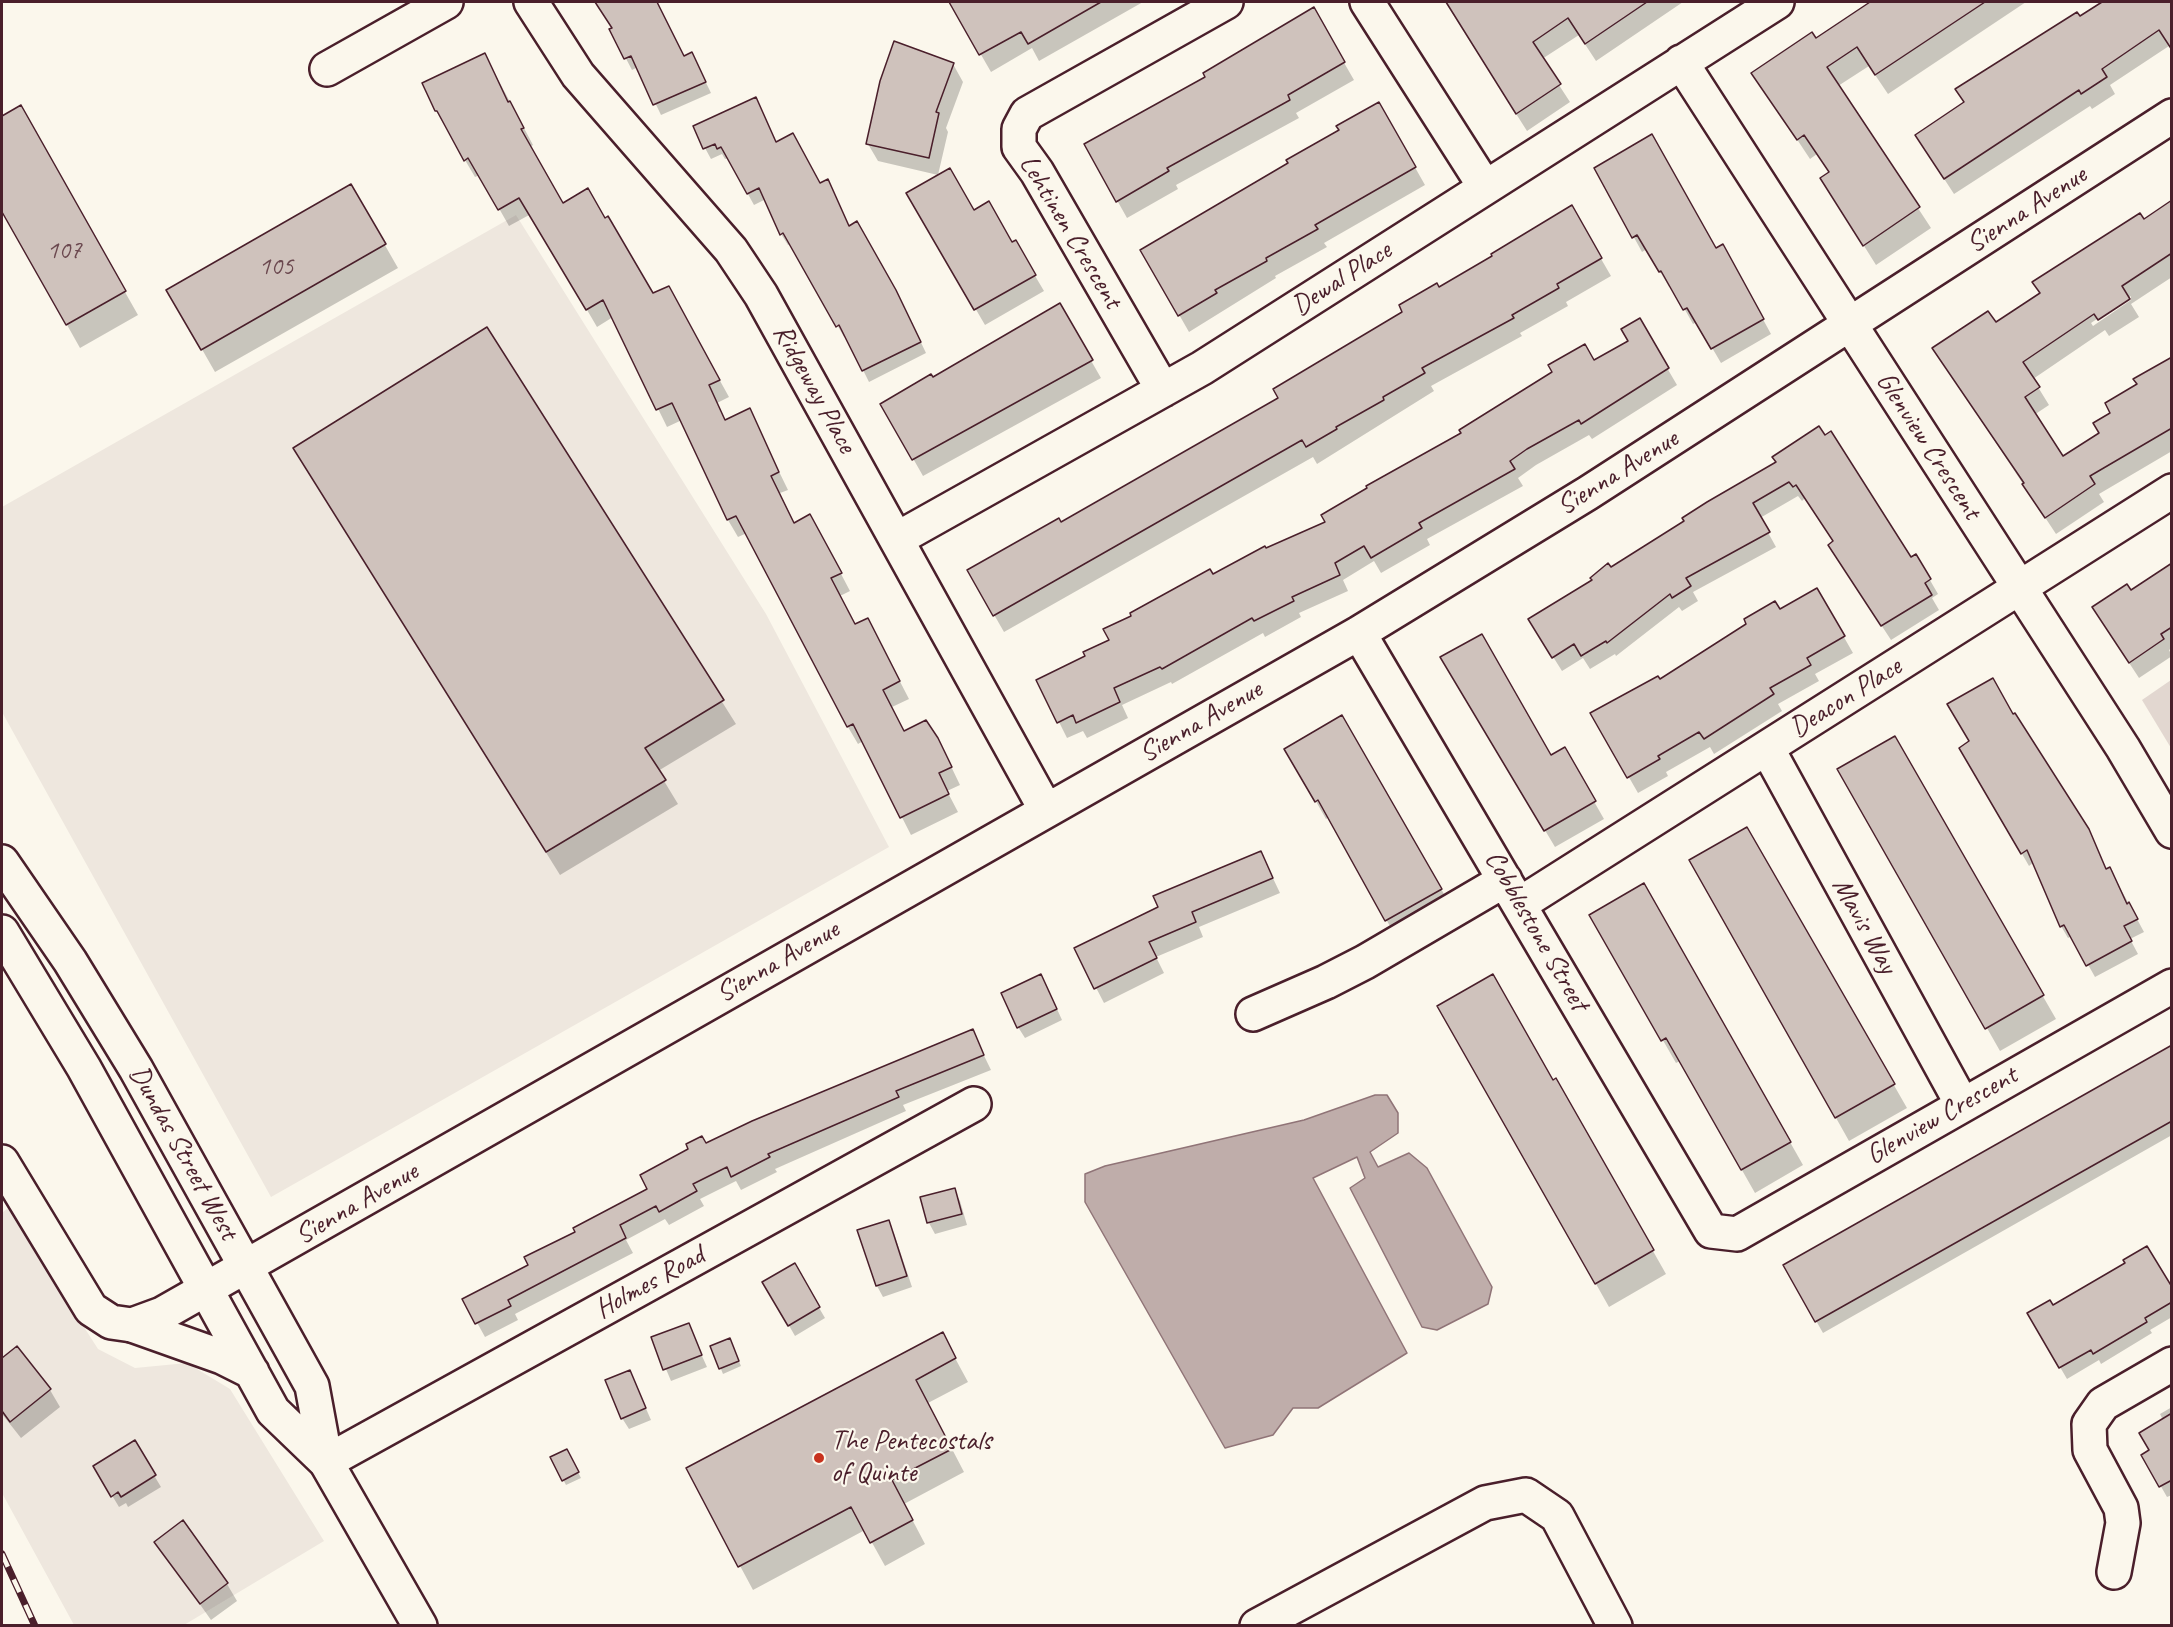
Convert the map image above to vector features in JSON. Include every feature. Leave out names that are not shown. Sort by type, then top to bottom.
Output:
[{"type":"street","points":[[327,69],[446,2]]},
{"type":"street","name":"Ridgeway Place","points":[[531,2],[578,75],[731,250],[762,295],[1046,810]]},
{"type":"street","name":"Lehtinen Crescent","points":[[1163,390],[1037,172],[1019,147],[1019,129],[1027,114],[1226,2]]},
{"type":"street","points":[[1367,2],[1485,187]]},
{"type":"street","name":"Dewal Place","points":[[897,539],[1163,390],[1777,2]]},
{"type":"street","name":"Glenview Crescent","points":[[1681,62],[2123,748],[2172,831]]},
{"type":"street","name":"Sienna Avenue","points":[[132,1325],[162,1314],[247,1267],[1359,633],[1588,493],[2172,116]]},
{"type":"street","name":"Deacon Place","points":[[1253,1014],[1317,987],[1513,892],[1767,748],[2172,491]]},
{"type":"street","name":"Cobblestone Street","points":[[1359,633],[1711,1231]]},
{"type":"street","name":"Mavis Way","points":[[1767,748],[1962,1104]]},
{"type":"street","name":"Dundas Street West","points":[[2,862],[70,961],[130,1060],[312,1386],[326,1462]]},
{"type":"street","name":"Dundas Street West","points":[[2,932],[84,1068],[273,1410],[326,1462],[420,1626]]},
{"type":"street","name":"Glenview Crescent","points":[[1711,1231],[1737,1234],[2172,986]]},
{"type":"street","name":"Holmes Road","points":[[326,1462],[974,1104]]},
{"type":"street","points":[[2,1162],[92,1309],[111,1322],[132,1325],[222,1357],[252,1372]]},
{"type":"street","points":[[2114,1572],[2123,1523],[2121,1508],[2090,1450],[2089,1424],[2103,1404],[2172,1364]]},
{"type":"street","points":[[1257,1626],[1485,1503],[1526,1495],[1557,1516],[1615,1626]]},
{"type":"shaded area","points":[[516,215],[766,614],[889,847],[271,1197],[2,712],[2,507]]},
{"type":"shaded area","points":[[2171,680],[2171,748],[2142,700]]},
{"type":"shaded area","points":[[1375,1095],[1387,1095],[1398,1113],[1398,1133],[1370,1152],[1378,1167],[1409,1153],[1427,1168],[1492,1287],[1488,1304],[1437,1330],[1422,1327],[1350,1188],[1365,1178],[1357,1157],[1313,1178],[1407,1353],[1318,1408],[1293,1408],[1273,1435],[1225,1448],[1085,1202],[1085,1174],[1105,1166],[1304,1120]]},
{"type":"shaded area","points":[[8,1208],[98,1349],[135,1368],[187,1363],[230,1389],[324,1541],[184,1625],[74,1625],[2,1493],[2,1213]]},
{"type":"building","points":[[595,2],[657,2],[684,56],[692,52],[706,82],[653,105],[631,56],[624,59],[609,29],[612,28]]},
{"type":"building","points":[[949,2],[1101,2],[1028,44],[1021,32],[979,55]]},
{"type":"building","points":[[1446,2],[1647,2],[1585,44],[1568,18],[1533,42],[1561,84],[1516,114]]},
{"type":"building","points":[[1870,2],[1985,2],[1875,75],[1857,47],[1827,67],[1920,207],[1863,246],[1820,178],[1829,172],[1804,135],[1797,140],[1751,73],[1812,32],[1816,38]]},
{"type":"building","points":[[2102,2],[2172,2],[2172,50],[2159,30],[2102,69],[2107,77],[2081,94],[2079,90],[1944,179],[1915,135],[1964,102],[1955,89],[2077,12],[2080,16]]},
{"type":"building","points":[[1314,7],[1345,62],[1288,95],[1290,100],[1167,168],[1169,171],[1116,202],[1084,144],[1205,77],[1203,73]]},
{"type":"building","points":[[894,41],[954,63],[936,112],[939,113],[929,158],[866,144],[880,81]]},
{"type":"building","points":[[485,53],[508,102],[510,101],[524,128],[521,129],[563,203],[588,188],[605,218],[608,216],[653,293],[669,286],[720,380],[709,385],[725,420],[750,408],[779,472],[771,476],[794,523],[810,514],[842,573],[831,578],[855,624],[868,618],[900,681],[883,690],[904,731],[926,720],[938,738],[952,767],[939,773],[949,794],[900,818],[853,724],[847,727],[736,516],[727,520],[672,403],[656,410],[603,300],[586,310],[519,198],[498,210],[468,158],[464,161],[435,111],[422,83]]},
{"type":"building","points":[[756,97],[776,142],[793,133],[820,183],[828,179],[849,226],[857,221],[896,290],[921,342],[862,371],[839,325],[836,327],[783,233],[780,235],[759,188],[747,194],[721,147],[717,149],[715,144],[703,149],[693,126]]},
{"type":"building","points":[[1379,102],[1416,167],[1315,225],[1318,229],[1266,258],[1267,261],[1215,290],[1217,293],[1178,316],[1140,250],[1288,163],[1286,160],[1339,130],[1336,126]]},
{"type":"building","points":[[21,105],[126,291],[66,325],[2,212],[2,116]]},
{"type":"building","points":[[1652,134],[1716,248],[1723,244],[1764,319],[1711,349],[1687,308],[1683,310],[1637,235],[1632,238],[1594,168]]},
{"type":"building","points":[[950,168],[974,210],[989,201],[1012,242],[1016,240],[1036,275],[974,310],[906,193]]},
{"type":"building","points":[[351,184],[386,244],[201,350],[166,290]]},
{"type":"building","points":[[2172,200],[2172,253],[2122,286],[2130,299],[2098,320],[2094,314],[2023,362],[2040,387],[2025,397],[2063,456],[2099,433],[2093,423],[2110,413],[2105,403],[2137,384],[2133,379],[2172,357],[2172,428],[2090,476],[2095,484],[2045,518],[2022,484],[2024,483],[1932,348],[1988,311],[1996,322],[2040,293],[2032,282],[2140,213],[2144,219]]},
{"type":"building","points":[[1572,205],[1602,258],[1557,284],[1559,288],[1512,315],[1514,318],[1422,368],[1425,373],[1383,397],[1384,400],[1336,427],[1337,429],[1306,447],[1302,440],[993,616],[967,570],[1059,518],[1061,522],[1278,398],[1273,389],[1402,312],[1399,305],[1437,283],[1439,287]]},
{"type":"building","points":[[1060,303],[1093,360],[912,460],[880,404],[931,374],[933,377]]},
{"type":"building","points":[[1640,318],[1669,368],[1581,424],[1579,420],[1527,449],[1510,461],[1515,469],[1419,523],[1422,528],[1371,558],[1364,546],[1335,563],[1340,575],[1292,597],[1294,601],[1254,621],[1252,618],[1162,669],[1160,667],[1114,688],[1120,702],[1076,723],[1073,715],[1057,723],[1036,680],[1085,656],[1083,652],[1109,640],[1103,629],[1131,616],[1130,613],[1210,569],[1213,574],[1265,546],[1266,548],[1325,522],[1321,515],[1367,488],[1366,486],[1461,433],[1459,430],[1552,372],[1548,365],[1585,344],[1594,360],[1628,341],[1621,329]]},
{"type":"building","points":[[487,327],[724,700],[645,748],[666,780],[546,852],[293,448]]},
{"type":"building","points":[[1819,426],[1825,435],[1831,431],[1911,557],[1916,554],[1931,579],[1925,583],[1932,595],[1881,626],[1828,545],[1833,541],[1796,485],[1793,487],[1789,482],[1753,503],[1770,532],[1686,578],[1691,586],[1672,598],[1670,594],[1607,643],[1606,641],[1581,656],[1574,644],[1552,658],[1528,619],[1592,580],[1590,578],[1608,563],[1611,567],[1684,521],[1682,518],[1707,502],[1776,462],[1772,457]]},
{"type":"building","points":[[2172,563],[2172,627],[2161,634],[2164,639],[2129,663],[2092,607],[2127,584],[2131,590]]},
{"type":"building","points":[[1817,588],[1845,636],[1807,658],[1811,665],[1770,688],[1774,694],[1704,739],[1699,732],[1658,756],[1660,759],[1627,778],[1590,713],[1658,676],[1660,679],[1746,624],[1744,619],[1775,601],[1780,609]]},
{"type":"building","points":[[1482,634],[1551,755],[1565,747],[1596,801],[1544,831],[1440,657]]},
{"type":"building","points":[[1993,678],[2013,714],[2015,713],[2089,829],[2106,869],[2110,867],[2127,904],[2129,902],[2138,919],[2124,926],[2132,941],[2086,966],[2064,925],[2060,927],[2027,850],[2021,854],[1959,748],[1969,741],[1947,704]]},
{"type":"building","points":[[1342,715],[1442,889],[1385,921],[1318,800],[1315,802],[1284,749]]},
{"type":"building","points":[[1895,736],[2044,995],[1985,1029],[1837,769]]},
{"type":"building","points":[[1747,827],[1895,1084],[1835,1118],[1689,860]]},
{"type":"building","points":[[1261,851],[1273,878],[1192,912],[1196,922],[1149,942],[1157,958],[1094,989],[1074,948],[1158,907],[1153,896]]},
{"type":"building","points":[[1644,883],[1791,1142],[1741,1170],[1666,1038],[1661,1041],[1589,915]]},
{"type":"building","points":[[1041,974],[1057,1009],[1017,1028],[1001,993]]},
{"type":"building","points":[[1493,974],[1553,1080],[1556,1078],[1654,1250],[1595,1284],[1437,1006]]},
{"type":"building","points":[[973,1029],[984,1055],[896,1091],[899,1097],[768,1154],[770,1157],[731,1177],[727,1167],[693,1184],[697,1191],[659,1212],[656,1206],[620,1225],[626,1238],[508,1300],[511,1306],[475,1324],[462,1299],[528,1265],[524,1257],[575,1232],[573,1228],[647,1189],[640,1175],[688,1149],[686,1144],[702,1136],[706,1143],[752,1121]]},
{"type":"building","points":[[2172,1045],[2172,1121],[1815,1322],[1783,1265]]},
{"type":"building","points":[[955,1188],[962,1214],[927,1223],[920,1197]]},
{"type":"building","points":[[889,1220],[907,1276],[876,1286],[857,1230]]},
{"type":"building","points":[[2147,1246],[2172,1287],[2172,1302],[2145,1318],[2147,1322],[2093,1354],[2091,1350],[2059,1368],[2027,1313],[2050,1300],[2053,1305],[2125,1263],[2123,1260]]},
{"type":"building","points":[[795,1263],[820,1307],[788,1326],[762,1282]]},
{"type":"building","points":[[689,1323],[702,1355],[663,1370],[651,1337]]},
{"type":"building","name":"The Pentecostals of Quinte","points":[[943,1332],[956,1358],[916,1380],[952,1449],[892,1480],[913,1520],[870,1543],[851,1507],[738,1567],[686,1468]]},
{"type":"building","points":[[730,1338],[739,1361],[719,1369],[710,1346]]},
{"type":"building","points":[[17,1346],[51,1389],[10,1422],[2,1411],[2,1358]]},
{"type":"building","points":[[630,1370],[646,1408],[621,1419],[605,1380]]},
{"type":"building","points":[[2172,1413],[2172,1480],[2159,1487],[2141,1455],[2149,1450],[2139,1433]]},
{"type":"building","points":[[135,1440],[156,1475],[121,1497],[118,1492],[111,1497],[93,1466]]},
{"type":"building","points":[[567,1449],[579,1472],[562,1481],[550,1457]]},
{"type":"building","points":[[183,1520],[228,1583],[200,1604],[154,1542]]},
{"type":"railway","points":[[2,1554],[35,1626]]},
{"type":"place","name":"The Pentecostals of Quinte","points":[[819,1458]]}]
